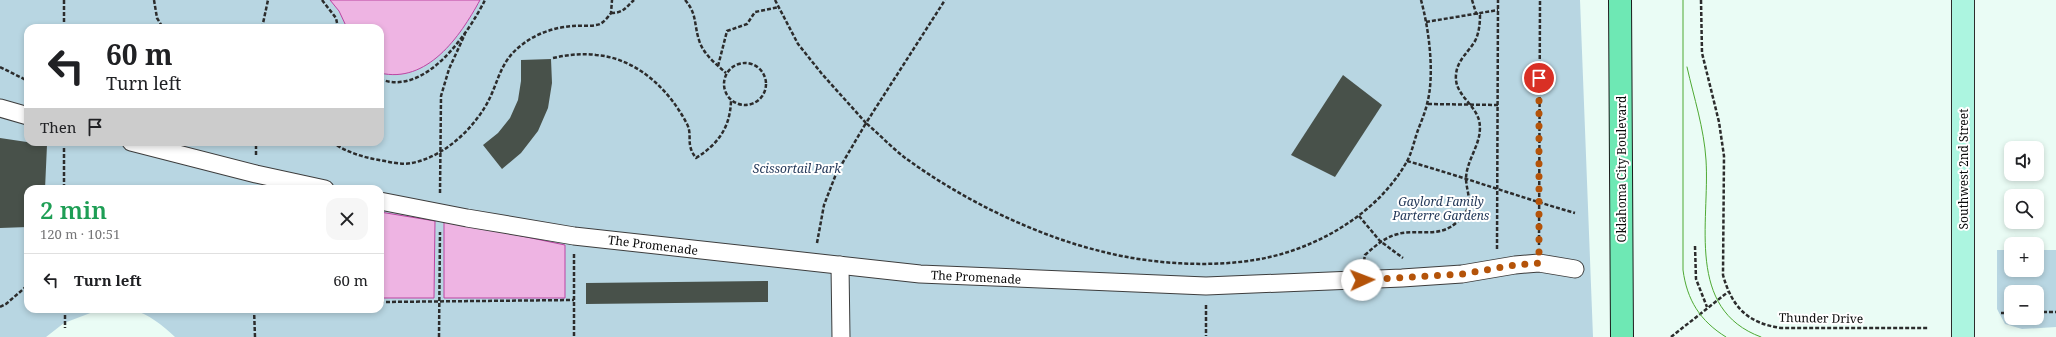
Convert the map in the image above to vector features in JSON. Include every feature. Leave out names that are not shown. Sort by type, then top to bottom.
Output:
[{"type":"main road","name":"Oklahoma City Boulevard","points":[[1620,0],[1622,337]]},
{"type":"street","name":"Southwest 2nd Street","points":[[1963,0],[1963,337]]},
{"type":"street","points":[[0,108],[24,115]]},
{"type":"street","points":[[147,146],[256,174],[307,185]]},
{"type":"street","name":"The Promenade","points":[[384,202],[574,236],[920,274],[1198,286],[1362,280],[1462,274],[1539,263],[1575,268]]},
{"type":"street","points":[[840,265],[841,337]]},
{"type":"path","points":[[64,0],[64,24]]},
{"type":"path","points":[[154,0],[157,18],[161,24]]},
{"type":"path","points":[[263,24],[268,0]]},
{"type":"path","points":[[322,0],[336,18],[337,24]]},
{"type":"path","points":[[438,337],[441,96],[449,69],[465,34],[485,0]]},
{"type":"path","points":[[339,146],[356,155],[397,163],[416,162],[435,155],[454,143],[478,118],[491,97],[503,65],[511,53],[523,43],[538,34],[558,28],[591,26],[601,23],[611,13],[612,0]]},
{"type":"path","points":[[611,13],[618,13],[625,10],[634,0]]},
{"type":"path","points":[[685,0],[694,13],[698,40],[708,57],[726,73]]},
{"type":"path","points":[[775,0],[798,44],[822,74],[866,123],[904,157],[998,213],[1048,234],[1104,252],[1148,260],[1183,262],[1259,259],[1289,251],[1327,236],[1359,216],[1384,192],[1407,161],[1428,104],[1430,71],[1429,37],[1421,0]]},
{"type":"path","points":[[815,263],[824,205],[836,174],[866,123],[944,0]]},
{"type":"path","points":[[1472,0],[1476,13],[1480,15]]},
{"type":"path","points":[[1497,268],[1498,0]]},
{"type":"path","points":[[1539,263],[1540,0]]},
{"type":"path","points":[[1671,337],[1707,307],[1728,292],[1723,275],[1724,156],[1719,122],[1705,73],[1702,53],[1701,0]]},
{"type":"path","points":[[718,66],[728,31],[748,24],[755,12],[778,7]]},
{"type":"path","points":[[1426,22],[1480,15],[1498,10]]},
{"type":"path","points":[[1362,280],[1365,255],[1380,241],[1398,234],[1435,232],[1451,227],[1459,220],[1469,206],[1466,177],[1480,134],[1478,117],[1471,104],[1461,94],[1455,77],[1459,63],[1478,33],[1480,15]]},
{"type":"path","points":[[384,81],[402,82],[421,76],[441,61],[465,34]]},
{"type":"path","points":[[553,58],[573,55],[596,55],[626,62],[648,77],[666,91],[678,107],[688,126],[689,150],[696,158],[710,149],[720,138],[729,119],[731,101]]},
{"type":"path","points":[[740,62],[748,62],[760,69],[765,75],[766,82],[765,90],[757,101],[744,106],[731,101],[724,90],[723,83],[726,73],[734,65],[740,62]]},
{"type":"path","points":[[0,67],[24,79]]},
{"type":"path","points":[[1428,104],[1498,105]]},
{"type":"path","points":[[64,146],[64,185]]},
{"type":"path","points":[[1407,161],[1466,177],[1498,190],[1575,213]]},
{"type":"path","points":[[1359,216],[1380,241],[1428,276]]},
{"type":"path","points":[[574,236],[574,337]]},
{"type":"path","points":[[1695,246],[1696,279],[1707,307]]},
{"type":"path","points":[[0,307],[6,304],[24,288]]},
{"type":"path","name":"Thunder Drive","points":[[1728,292],[1742,312],[1766,326],[1812,328],[1928,328]]},
{"type":"path","points":[[384,302],[574,300]]},
{"type":"path","points":[[2044,312],[2056,312]]},
{"type":"path","points":[[65,313],[65,328]]},
{"type":"path","points":[[254,313],[255,337]]},
{"type":"green space","name":"Scissortail Park","points":[[0,0],[1580,0],[1593,337],[175,337],[155,320],[141,313],[384,313],[384,185],[24,185],[24,313],[90,313],[64,323],[46,337],[0,337]]},
{"type":"green space","points":[[1997,250],[2004,250],[2004,277],[2044,277],[2044,250],[2056,250],[2056,327],[2022,329],[2008,325],[2044,325],[2044,285],[2004,285],[2004,322],[1997,309]]},
{"type":"shaded area","points":[[330,0],[480,0],[463,29],[440,54],[427,64],[413,71],[397,75],[384,73],[384,24],[345,24],[339,11]]},
{"type":"shaded area","points":[[384,213],[435,221],[434,298],[384,298]]},
{"type":"shaded area","points":[[444,220],[565,245],[565,298],[444,298]]},
{"type":"building","points":[[551,59],[552,83],[548,108],[538,131],[521,153],[502,169],[483,145],[498,133],[510,118],[518,100],[521,81],[521,60]]},
{"type":"building","points":[[1343,75],[1382,105],[1335,177],[1291,155]]},
{"type":"building","points":[[0,138],[24,142],[24,146],[47,146],[45,185],[24,185],[24,227],[0,228]]},
{"type":"building","points":[[768,281],[768,302],[586,304],[586,283]]},
{"type":"tram line","points":[[1683,0],[1683,270],[1688,291],[1696,309],[1709,324],[1726,337]]},
{"type":"tram line","points":[[1687,67],[1705,148],[1706,261],[1711,285],[1721,306],[1737,324],[1761,337]]},
{"type":"route","points":[[1362,280],[1462,274],[1515,265],[1539,263],[1539,78]]},
{"type":"park label","name":"Gaylord Family Parterre Gardens","points":[[1441,208]]}]
